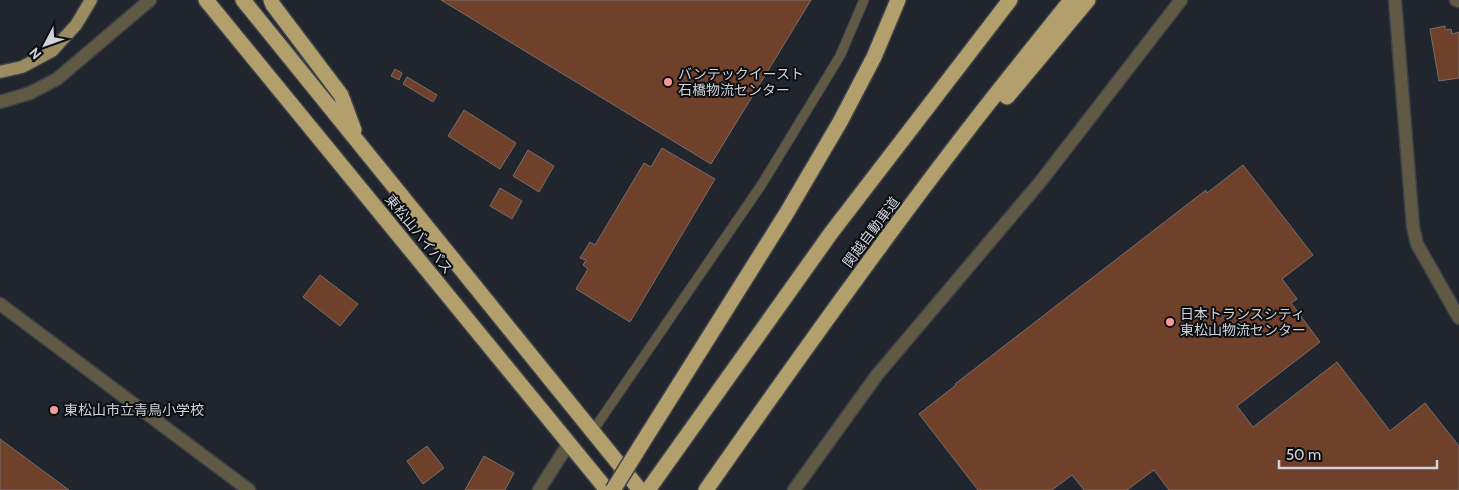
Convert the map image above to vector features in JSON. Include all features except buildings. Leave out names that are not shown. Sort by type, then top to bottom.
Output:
[{"type":"highway","name":"東松山バイパス","points":[[206,0],[607,490]]},
{"type":"highway","name":"東松山バイパス","points":[[243,0],[640,490]]},
{"type":"highway","points":[[271,0],[341,95],[359,143]]},
{"type":"highway","points":[[613,490],[781,222],[840,122],[874,57],[898,0]]},
{"type":"highway","points":[[648,490],[831,233],[1010,0]]},
{"type":"highway","name":"関越自動車道","points":[[706,490],[870,261],[977,118],[1071,0]]},
{"type":"highway","points":[[870,261],[1088,0]]},
{"type":"main road","points":[[0,72],[22,67],[52,50],[76,25],[91,0]]},
{"type":"street","points":[[0,102],[30,93],[57,78],[150,0]]},
{"type":"street","points":[[794,490],[877,375],[1041,181],[1181,0]]},
{"type":"street","points":[[1395,0],[1412,227],[1417,244],[1459,318]]},
{"type":"street","points":[[0,304],[250,490]]},
{"type":"street","points":[[539,490],[568,443]]},
{"type":"lane","points":[[592,432],[762,184],[840,56],[864,0]]},
{"type":"place","name":"バンテックイースト 石橋物流センター","points":[[668,82]]},
{"type":"place","name":"日本トランスシティ 東松山物流センター","points":[[1170,322]]},
{"type":"place","name":"東松山市立青鳥小学校","points":[[54,410]]}]
